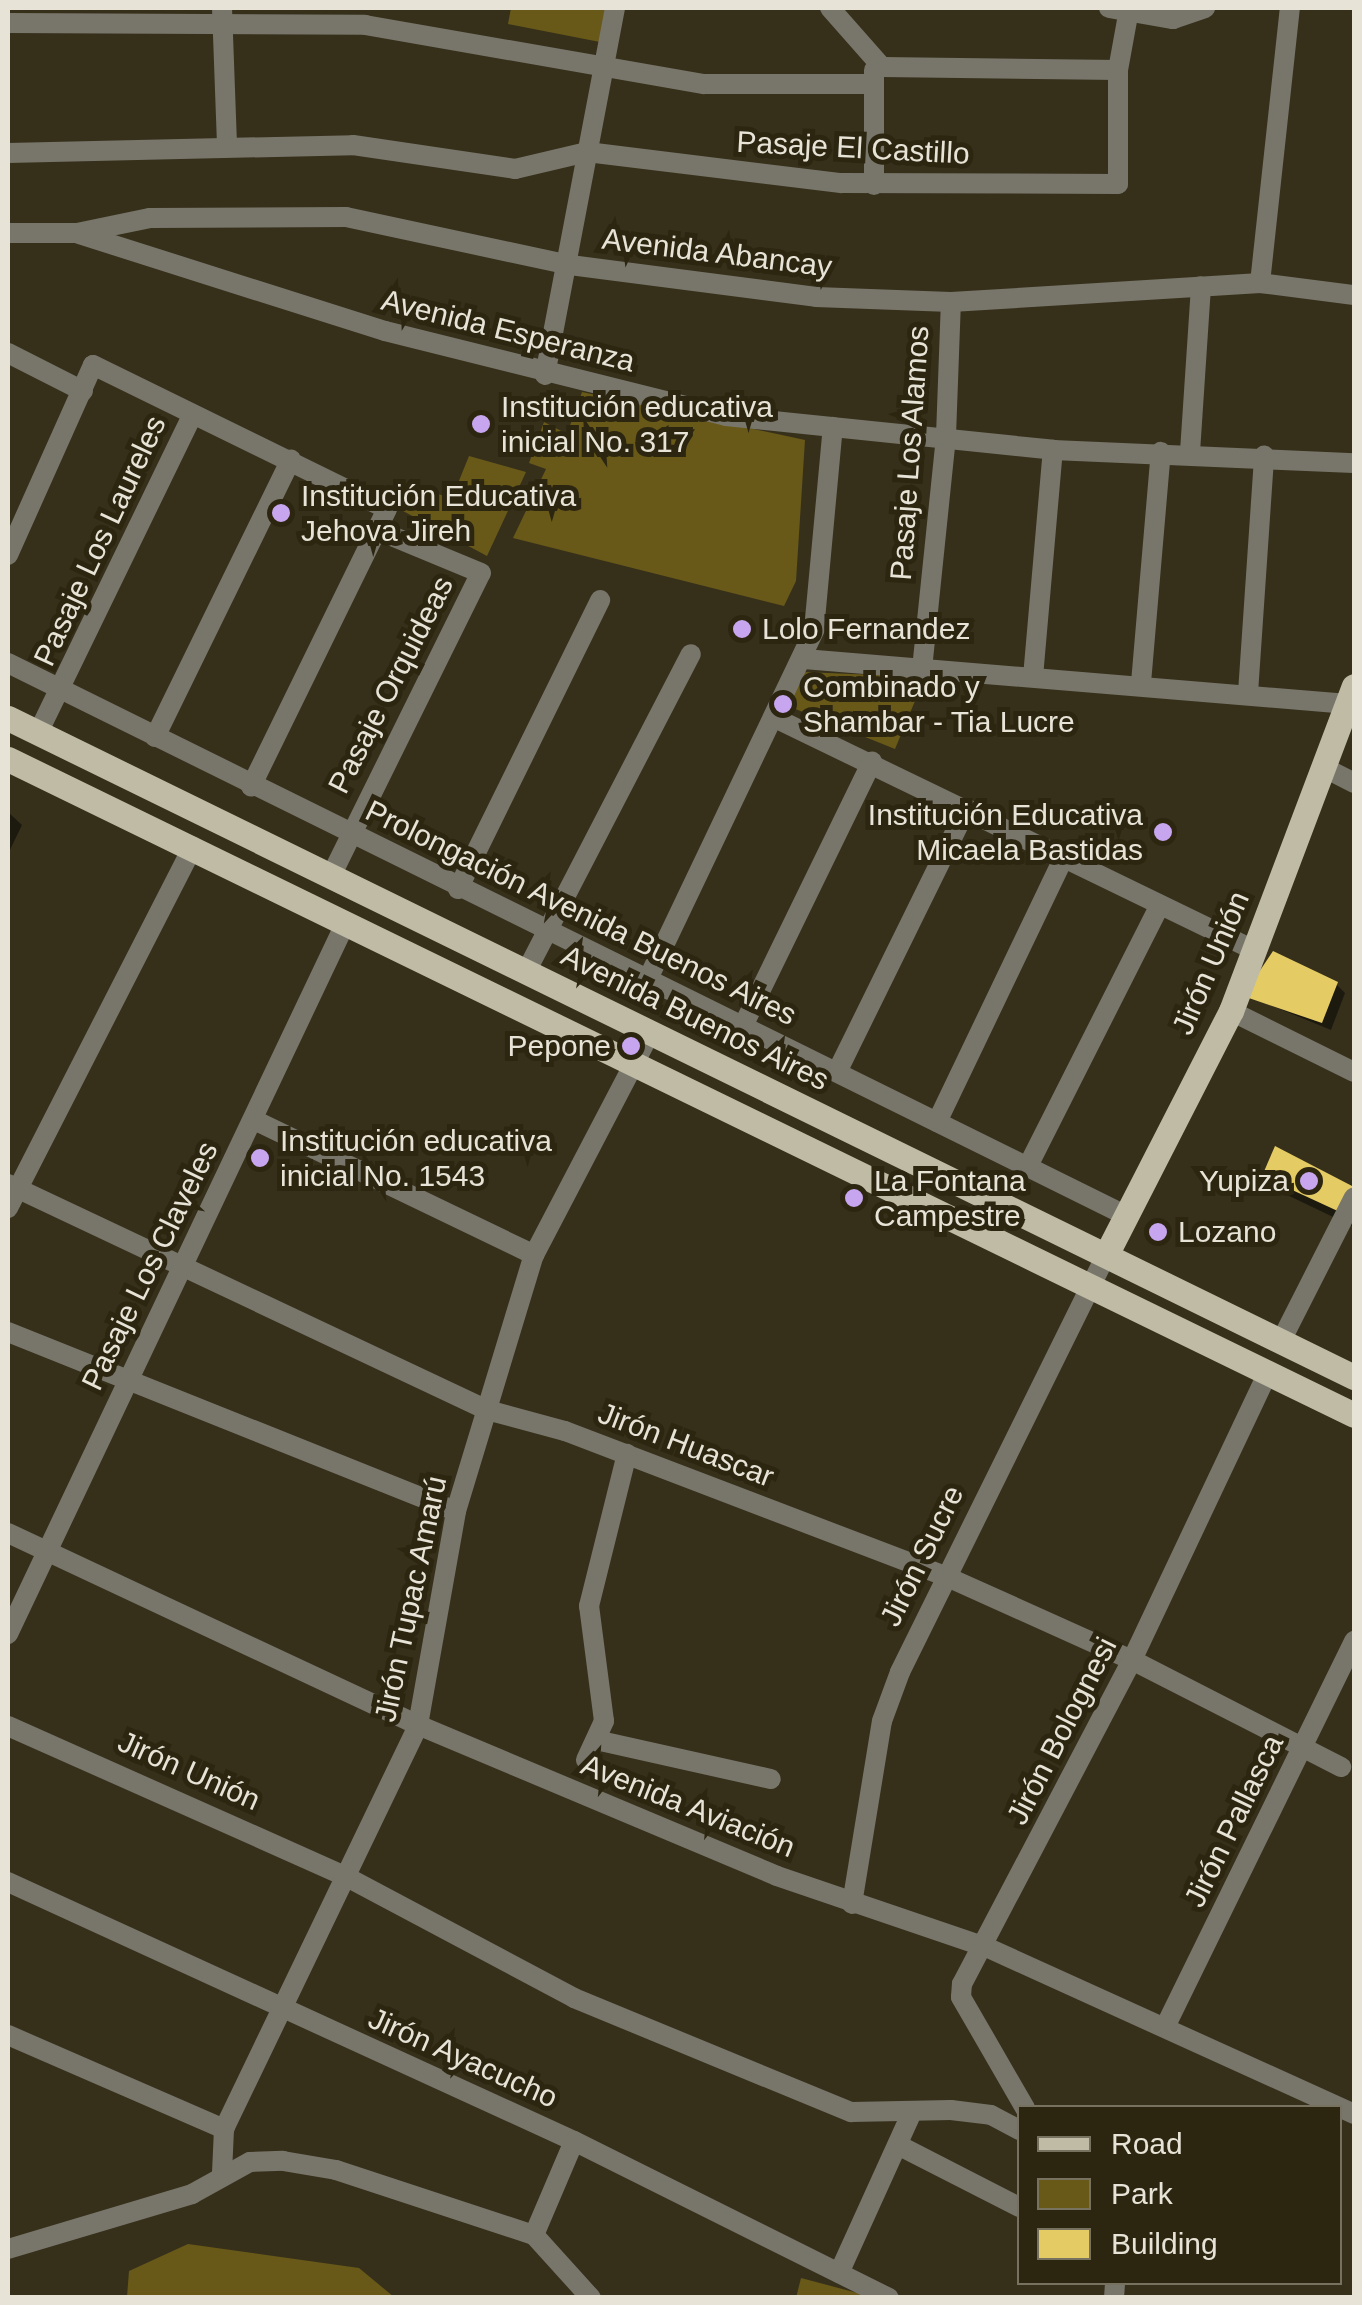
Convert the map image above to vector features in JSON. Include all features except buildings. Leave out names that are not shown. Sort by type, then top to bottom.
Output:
[{"type":"main road","name":"Jirón Unión","points":[[1106,1255],[1231,1011],[1351,695]]},
{"type":"main road","name":"Avenida Buenos Aires","points":[[8,718],[1354,1377]]},
{"type":"main road","points":[[8,759],[1354,1415]]},
{"type":"street","points":[[544,374],[570,265],[586,152],[615,8]]},
{"type":"street","points":[[830,8],[874,74],[874,184]]},
{"type":"street","points":[[8,23],[222,16],[365,25],[704,84],[874,74],[1118,70],[1118,11],[1174,19],[1206,8]]},
{"type":"street","points":[[1260,282],[1290,8]]},
{"type":"street","points":[[222,16],[227,146]]},
{"type":"street","name":"Pasaje El Castillo","points":[[8,153],[353,145],[515,169],[586,152],[874,184],[1118,184],[1118,70]]},
{"type":"street","name":"Avenida Abancay","points":[[77,233],[150,218],[346,217],[570,265],[816,297],[951,302],[1260,282],[1354,294]]},
{"type":"street","points":[[8,233],[77,233]]},
{"type":"street","name":"Avenida Esperanza","points":[[77,233],[211,279],[544,374],[726,416],[1053,450],[1190,452],[1354,462]]},
{"type":"street","points":[[1190,452],[1201,286]]},
{"type":"street","name":"Pasaje Los Alamos","points":[[922,668],[946,436],[951,302]]},
{"type":"street","points":[[8,352],[83,391]]},
{"type":"street","points":[[8,555],[94,366],[387,509],[250,786]]},
{"type":"street","name":"Pasaje Los Laureles","points":[[38,733],[62,692],[192,416]]},
{"type":"street","points":[[646,983],[804,659],[824,574],[833,427]]},
{"type":"street","points":[[1033,677],[1053,450]]},
{"type":"street","points":[[1141,682],[1161,452]]},
{"type":"street","points":[[1248,693],[1264,456]]},
{"type":"street","points":[[155,737],[291,459]]},
{"type":"street","name":"Pasaje Orquideas","points":[[330,878],[348,834],[481,574],[376,530]]},
{"type":"street","points":[[458,889],[600,600]]},
{"type":"street","points":[[526,972],[691,654]]},
{"type":"street","points":[[804,659],[1248,693],[1351,695]]},
{"type":"street","name":"Prolongación Avenida Buenos Aires","points":[[8,664],[646,983],[744,1024],[1127,1216]]},
{"type":"street","points":[[775,718],[872,761],[1254,950]]},
{"type":"street","points":[[744,1024],[872,761]]},
{"type":"street","points":[[1325,768],[1354,783]]},
{"type":"street","points":[[837,1072],[967,808]]},
{"type":"street","points":[[10,1193],[193,847]]},
{"type":"street","points":[[937,1122],[1065,855]]},
{"type":"street","points":[[1029,1164],[1160,905]]},
{"type":"street","name":"Pasaje Los Claveles","points":[[8,1634],[344,924]]},
{"type":"street","points":[[1231,1011],[1354,1072]]},
{"type":"street","name":"Jirón Tupac Amarú","points":[[222,2173],[224,2129],[418,1725],[456,1510],[534,1255],[637,1067],[650,1032]]},
{"type":"street","points":[[254,1120],[534,1255]]},
{"type":"street","name":"Jirón Huascar","points":[[10,1193],[487,1410],[626,1454],[945,1576],[1132,1660],[1304,1745],[1341,1768]]},
{"type":"street","points":[[1281,1341],[1354,1197]]},
{"type":"street","name":"Jirón Sucre","points":[[852,1904],[882,1721],[945,1576],[1106,1255]]},
{"type":"street","points":[[8,1332],[127,1383],[456,1510]]},
{"type":"street","name":"Jirón Bolognesi","points":[[1023,2105],[962,1997],[1132,1660],[1267,1375]]},
{"type":"street","points":[[586,1760],[596,1740],[603,1691],[589,1606],[626,1454]]},
{"type":"street","name":"Avenida Aviación","points":[[8,1533],[418,1725],[852,1904],[986,1946],[1335,2105]]},
{"type":"street","name":"Jirón Pallasca","points":[[1166,2025],[1354,1641]]},
{"type":"street","name":"Jirón Unión","points":[[8,1726],[344,1875],[574,1998],[851,2112],[991,2115],[1017,2128]]},
{"type":"street","points":[[596,1740],[772,1779]]},
{"type":"street","name":"Jirón Ayacucho","points":[[8,1882],[281,2010],[574,2140],[888,2298]]},
{"type":"street","points":[[8,2035],[224,2129]]},
{"type":"street","points":[[839,2272],[911,2114]]},
{"type":"street","points":[[534,2235],[574,2140]]},
{"type":"street","points":[[898,2145],[1017,2206]]},
{"type":"street","points":[[8,2249],[192,2194],[222,2173],[283,2161],[336,2170],[534,2235],[572,2287],[591,2298]]},
{"type":"green space","points":[[511,8],[606,8],[600,42],[508,24]]},
{"type":"green space","points":[[582,392],[805,440],[796,581],[784,606],[513,538],[546,469],[529,463],[544,422],[567,434]]},
{"type":"green space","points":[[469,456],[526,472],[487,556],[390,504],[398,483],[452,498]]},
{"type":"green space","points":[[803,672],[925,677],[895,749],[783,704]]},
{"type":"green space","points":[[188,2244],[359,2268],[394,2297],[127,2297],[129,2271]]},
{"type":"green space","points":[[801,2278],[865,2295],[796,2298]]},
{"type":"place","name":"Institución educativa inicial No. 317","points":[[481,424]]},
{"type":"place","name":"Institución Educativa Jehova Jireh","points":[[281,513]]},
{"type":"place","name":"Lolo Fernandez","points":[[742,629]]},
{"type":"place","name":"Combinado y Shambar - Tia Lucre","points":[[783,704]]},
{"type":"place","name":"Institución Educativa Micaela Bastidas","points":[[1163,832]]},
{"type":"place","name":"Pepone","points":[[631,1046]]},
{"type":"place","name":"Institución educativa inicial No. 1543","points":[[260,1158]]},
{"type":"place","name":"Yupiza","points":[[1309,1181]]},
{"type":"place","name":"La Fontana Campestre","points":[[854,1198]]},
{"type":"place","name":"Lozano","points":[[1158,1232]]}]
